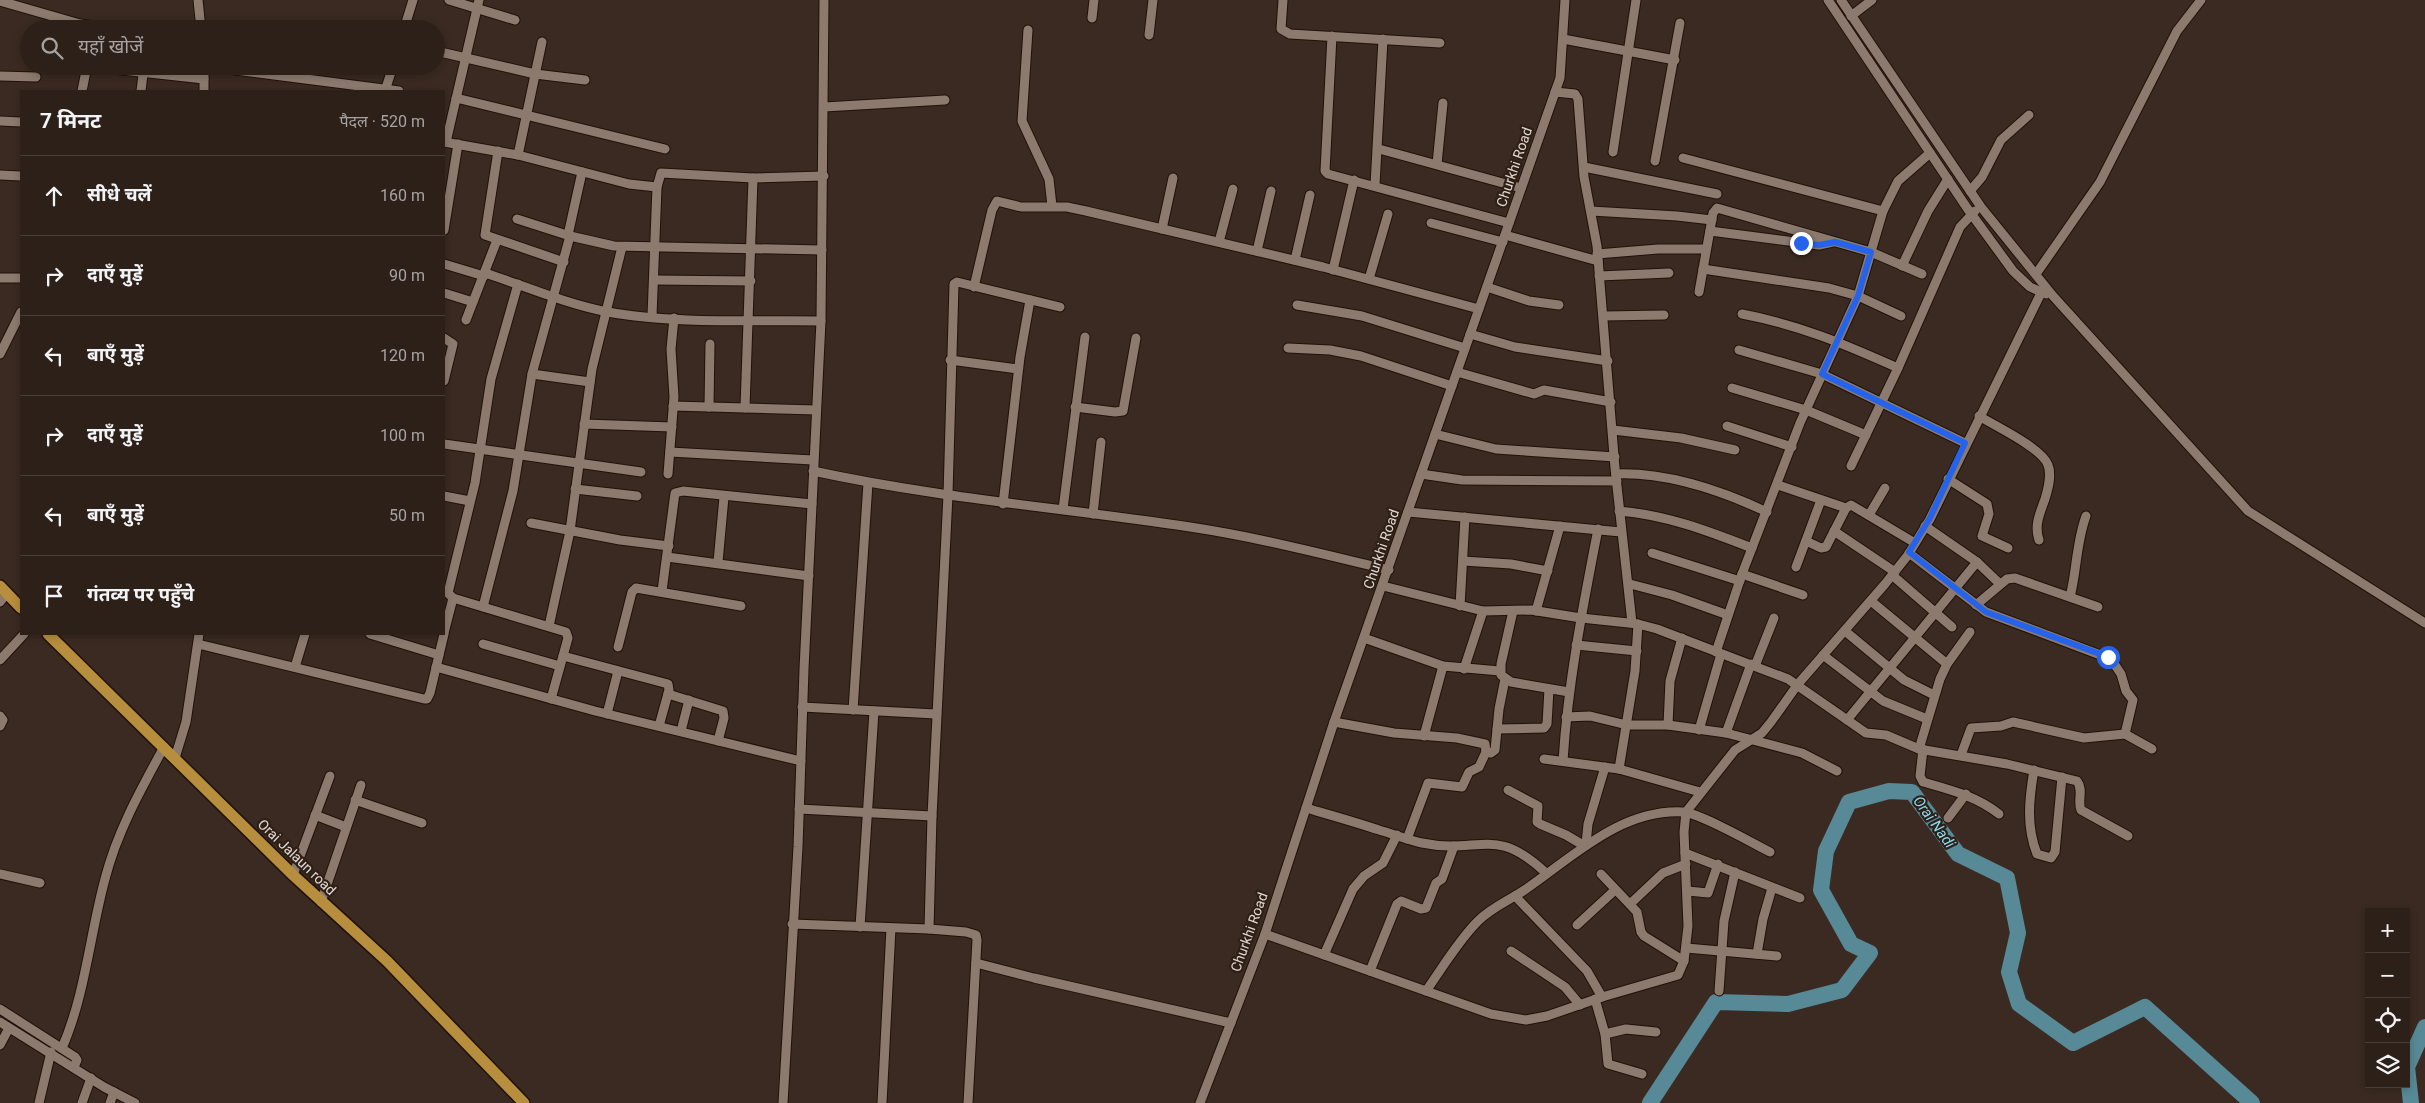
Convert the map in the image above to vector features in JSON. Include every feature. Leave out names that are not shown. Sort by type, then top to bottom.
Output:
[{"type":"main road","points":[[2,594],[20,607]]},
{"type":"main road","name":"Orai Jalaun road","points":[[49,635],[292,875],[387,961],[524,1103]]},
{"type":"street","points":[[198,0],[200,20]]},
{"type":"street","points":[[406,20],[412,0]]},
{"type":"street","points":[[449,0],[478,4],[515,20]]},
{"type":"street","points":[[783,1103],[799,809],[813,460],[821,321],[824,176],[824,0]]},
{"type":"street","points":[[1092,18],[1094,0]]},
{"type":"street","points":[[1149,35],[1154,0]]},
{"type":"street","points":[[1283,0],[1281,24],[1284,32],[1440,43]]},
{"type":"street","name":"Churkhi Road","points":[[1200,1103],[1265,934],[1334,722],[1389,570],[1560,78],[1565,0]]},
{"type":"street","points":[[1613,152],[1630,51],[1636,0]]},
{"type":"street","points":[[1828,0],[1971,214],[2013,272],[2021,280],[2041,292],[2053,296]]},
{"type":"street","points":[[1841,0],[1981,207],[2053,296],[2248,511],[2425,623]]},
{"type":"street","points":[[1851,16],[1872,0]]},
{"type":"street","points":[[2036,274],[2100,182],[2178,32],[2201,0]]},
{"type":"street","points":[[0,2],[63,20]]},
{"type":"street","points":[[478,4],[445,142],[518,155],[629,184],[657,187]]},
{"type":"street","points":[[1655,161],[1675,60],[1680,23]]},
{"type":"street","points":[[1028,30],[1022,121],[1049,179],[1052,206]]},
{"type":"street","points":[[1332,36],[1324,166],[1328,174],[1509,224]]},
{"type":"street","points":[[1375,186],[1379,149],[1383,39]]},
{"type":"street","points":[[1563,39],[1675,60]]},
{"type":"street","points":[[518,155],[542,42]]},
{"type":"street","points":[[445,53],[535,74],[585,80]]},
{"type":"street","points":[[82,90],[85,75]]},
{"type":"street","points":[[141,90],[143,75]]},
{"type":"street","points":[[177,75],[204,79]]},
{"type":"street","points":[[204,75],[204,90]]},
{"type":"street","points":[[272,75],[385,90],[390,75]]},
{"type":"street","points":[[0,76],[36,77]]},
{"type":"street","points":[[1555,92],[1575,94],[1578,98],[1584,167],[1592,211],[1604,316],[1621,532],[1635,624],[1637,651],[1619,769]]},
{"type":"street","points":[[824,107],[945,100]]},
{"type":"street","points":[[445,101],[455,101],[527,116],[665,150]]},
{"type":"street","points":[[1437,164],[1443,103]]},
{"type":"street","points":[[1970,191],[1982,177],[2001,140],[2029,115]]},
{"type":"street","points":[[0,120],[20,122]]},
{"type":"street","points":[[445,224],[458,144]]},
{"type":"street","points":[[1379,149],[1522,188]]},
{"type":"street","points":[[498,151],[484,233],[497,240],[564,262]]},
{"type":"street","points":[[1699,730],[1728,615],[1741,577],[1806,410],[1858,296],[1883,211],[1898,181],[1930,153]]},
{"type":"street","points":[[1683,158],[1883,211]]},
{"type":"street","points":[[1584,167],[1717,194]]},
{"type":"street","points":[[483,607],[508,512],[520,456],[532,374],[564,262],[582,172]]},
{"type":"street","points":[[652,316],[657,187],[661,172],[753,178],[824,176]]},
{"type":"street","points":[[0,175],[20,176]]},
{"type":"street","points":[[745,408],[751,281],[753,178]]},
{"type":"street","points":[[1162,229],[1173,178]]},
{"type":"street","points":[[1902,266],[1928,211],[1948,179]]},
{"type":"street","points":[[1333,270],[1354,180]]},
{"type":"street","points":[[1219,242],[1233,189]]},
{"type":"street","points":[[1257,251],[1271,191]]},
{"type":"street","points":[[1295,260],[1310,195]]},
{"type":"street","points":[[974,287],[994,204],[997,201],[1021,208],[1067,207],[1295,260],[1479,309]]},
{"type":"street","points":[[1851,466],[1898,368],[1956,235],[1971,214],[1981,207]]},
{"type":"street","points":[[1699,292],[1714,209],[1721,209],[1871,252],[1922,274]]},
{"type":"street","points":[[1592,211],[1712,220]]},
{"type":"street","points":[[1369,279],[1388,214]]},
{"type":"street","points":[[517,219],[569,236],[622,247],[822,250]]},
{"type":"street","points":[[1431,223],[1598,258],[1658,249],[1706,249]]},
{"type":"street","points":[[1710,231],[1819,245],[1835,242]]},
{"type":"street","points":[[466,320],[497,240]]},
{"type":"street","points":[[549,626],[570,531],[590,382],[605,311],[622,247]]},
{"type":"street","points":[[445,264],[484,274],[605,311],[674,318],[821,321]]},
{"type":"street","points":[[1703,269],[1807,284],[1858,296],[1901,316]]},
{"type":"street","points":[[1599,276],[1669,273]]},
{"type":"street","points":[[0,278],[20,278]]},
{"type":"street","points":[[654,280],[751,281]]},
{"type":"street","points":[[929,929],[936,714],[948,495],[950,360],[954,284],[957,282],[1060,307]]},
{"type":"street","points":[[518,284],[497,352],[470,501],[448,589],[450,596],[454,598],[549,626],[567,634],[552,699]]},
{"type":"street","points":[[1487,287],[1528,301],[1559,305]]},
{"type":"street","points":[[1265,934],[1492,1014],[1512,1019],[1526,1020],[1547,1016],[1599,998],[1673,978],[1682,970],[1686,948],[1688,891],[1685,853],[1686,812],[1734,750],[1752,740],[1771,722],[1798,684],[1894,574],[1925,526],[2041,292]]},
{"type":"street","points":[[445,293],[474,302]]},
{"type":"street","points":[[1003,504],[1018,369],[1030,300]]},
{"type":"street","points":[[1297,305],[1362,316],[1465,348]]},
{"type":"street","points":[[0,354],[20,314]]},
{"type":"street","points":[[1742,314],[1792,325],[1838,340],[1898,368]]},
{"type":"street","points":[[1604,316],[1664,315]]},
{"type":"street","points":[[668,474],[673,406],[672,349],[674,318]]},
{"type":"street","points":[[1470,334],[1524,348],[1608,361]]},
{"type":"street","points":[[1063,509],[1085,337]]},
{"type":"street","points":[[1075,407],[1115,412],[1123,411],[1136,338]]},
{"type":"street","points":[[445,339],[454,344],[445,377]]},
{"type":"street","points":[[709,407],[710,344]]},
{"type":"street","points":[[1288,348],[1330,350],[1361,356],[1452,386]]},
{"type":"street","points":[[1739,350],[1822,374],[1965,443]]},
{"type":"street","points":[[950,360],[1018,369]]},
{"type":"street","points":[[1457,372],[1534,394],[1544,390],[1611,402]]},
{"type":"street","points":[[532,374],[590,382]]},
{"type":"street","points":[[1732,388],[1806,410],[1866,435]]},
{"type":"street","points":[[673,406],[816,410]]},
{"type":"street","points":[[1979,416],[2040,453],[2049,466],[2048,490],[2037,523],[2036,531],[2039,540]]},
{"type":"street","points":[[584,424],[672,427]]},
{"type":"street","points":[[1727,426],[1792,446]]},
{"type":"street","points":[[1613,430],[1658,434],[1735,450]]},
{"type":"street","points":[[1435,434],[1496,449],[1614,457]]},
{"type":"street","points":[[1094,514],[1101,442]]},
{"type":"street","points":[[445,444],[642,472]]},
{"type":"street","points":[[670,452],[813,460]]},
{"type":"street","points":[[813,470],[868,483],[1003,504],[1063,509],[1192,528],[1273,543],[1389,570]]},
{"type":"street","points":[[1421,474],[1462,480],[1616,478],[1648,474],[1728,495],[1767,512]]},
{"type":"street","points":[[1948,479],[1987,504],[1988,514],[1982,536],[2008,548]]},
{"type":"street","points":[[853,710],[868,483]]},
{"type":"street","points":[[1778,485],[1846,508]]},
{"type":"street","points":[[1869,515],[1885,488]]},
{"type":"street","points":[[575,489],[637,496]]},
{"type":"street","points":[[662,591],[675,493],[683,491],[724,497],[812,504]]},
{"type":"street","points":[[445,496],[470,501]]},
{"type":"street","points":[[718,562],[724,497]]},
{"type":"street","points":[[1796,567],[1821,500]]},
{"type":"street","points":[[1806,541],[1824,548],[1846,508],[1851,505],[1915,543]]},
{"type":"street","points":[[1619,511],[1660,516],[1679,521],[1752,548]]},
{"type":"street","points":[[1408,512],[1621,532]]},
{"type":"street","points":[[2070,597],[2077,569],[2080,532],[2086,516]]},
{"type":"street","points":[[1460,606],[1465,517]]},
{"type":"street","points":[[532,523],[570,531],[669,546]]},
{"type":"street","points":[[1536,610],[1560,526]]},
{"type":"street","points":[[1925,526],[1977,562],[2000,584]]},
{"type":"street","points":[[1563,761],[1565,721],[1576,645],[1598,529]]},
{"type":"street","points":[[1834,531],[1894,574],[1952,627]]},
{"type":"street","points":[[1652,552],[1803,595]]},
{"type":"street","points":[[1909,552],[1976,605],[1996,617],[2111,659],[2121,674],[2126,691],[2132,700],[2125,734]]},
{"type":"street","points":[[667,557],[718,562],[809,576]]},
{"type":"street","points":[[1462,561],[1511,564],[1548,571]]},
{"type":"street","points":[[1847,720],[1977,562]]},
{"type":"street","points":[[1976,605],[2007,579],[2015,578],[2098,607]]},
{"type":"street","points":[[1630,584],[1672,595],[1728,615]]},
{"type":"street","points":[[1383,586],[1483,611],[1536,610],[1581,618],[1635,624],[1682,638],[1798,684],[1866,733],[1886,735],[1921,749],[2034,770],[2080,784],[2081,810],[2128,836]]},
{"type":"street","points":[[618,647],[634,589],[662,591],[741,606]]},
{"type":"street","points":[[445,630],[454,598]]},
{"type":"street","points":[[1871,601],[1947,664]]},
{"type":"street","points":[[1464,669],[1483,611]]},
{"type":"street","points":[[1486,752],[1492,753],[1496,750],[1502,675],[1513,611]]},
{"type":"street","points":[[1726,733],[1774,618]]},
{"type":"street","points":[[1844,631],[1889,669],[1914,687],[1934,695]]},
{"type":"street","points":[[1970,632],[1947,664],[1934,695],[1921,749],[1920,776],[1923,782],[1966,794],[1987,804],[1999,814]]},
{"type":"street","points":[[0,660],[23,635]]},
{"type":"street","points":[[175,758],[186,722],[199,635]]},
{"type":"street","points":[[295,667],[305,635]]},
{"type":"street","points":[[373,635],[439,655]]},
{"type":"street","points":[[198,644],[427,699],[444,635]]},
{"type":"street","points":[[1364,638],[1443,666],[1502,675],[1549,689],[1569,692]]},
{"type":"street","points":[[1668,726],[1670,680],[1682,638]]},
{"type":"street","points":[[482,644],[560,666]]},
{"type":"street","points":[[1576,645],[1637,651]]},
{"type":"street","points":[[563,656],[666,683],[669,687],[668,694],[659,726]]},
{"type":"street","points":[[1823,656],[1894,707],[1927,719]]},
{"type":"street","points":[[1424,736],[1443,666]]},
{"type":"street","points":[[436,667],[607,714],[801,761]]},
{"type":"street","points":[[607,714],[618,671]]},
{"type":"street","points":[[1547,724],[1549,689]]},
{"type":"street","points":[[668,694],[723,711],[724,718],[718,741]]},
{"type":"street","points":[[681,731],[689,700]]},
{"type":"street","points":[[802,707],[936,714]]},
{"type":"street","points":[[860,927],[874,711]]},
{"type":"street","points":[[0,716],[3,720],[0,726]]},
{"type":"street","points":[[1497,729],[1542,729],[1547,724],[1602,717],[1627,725],[1668,726],[1726,733],[1802,753],[1837,771]]},
{"type":"street","points":[[1334,722],[1424,736],[1482,742],[1486,748],[1478,769],[1469,772],[1462,787],[1428,782],[1407,839]]},
{"type":"street","points":[[1961,755],[1969,731],[1975,726],[2001,726],[2020,722],[2068,736],[2084,738],[2125,734],[2152,748]]},
{"type":"street","points":[[62,1048],[73,1019],[95,918],[114,851],[130,811],[164,747]]},
{"type":"street","points":[[1544,760],[1619,769],[1700,792]]},
{"type":"street","points":[[1585,845],[1588,824],[1605,767]]},
{"type":"street","points":[[2034,770],[2029,800],[2029,818],[2037,854],[2047,858],[2051,858],[2055,852],[2062,778]]},
{"type":"street","points":[[292,875],[330,776]]},
{"type":"street","points":[[321,902],[361,785]]},
{"type":"street","points":[[1508,790],[1538,806],[1537,822],[1585,845]]},
{"type":"street","points":[[1948,818],[1966,794]]},
{"type":"street","points":[[356,800],[422,823]]},
{"type":"street","points":[[1306,808],[1422,843],[1454,846],[1503,844],[1532,860],[1546,873]]},
{"type":"street","points":[[799,809],[932,816]]},
{"type":"street","points":[[1426,991],[1479,920],[1585,845],[1651,814],[1686,812],[1770,852]]},
{"type":"street","points":[[315,815],[346,827]]},
{"type":"street","points":[[1324,955],[1353,889],[1364,876],[1383,863],[1397,836]]},
{"type":"street","points":[[1370,971],[1397,904],[1401,902],[1421,909],[1426,908],[1436,883],[1442,879],[1454,846]]},
{"type":"street","points":[[1685,853],[1718,864],[1800,898]]},
{"type":"street","points":[[1630,904],[1663,873],[1686,864]]},
{"type":"street","points":[[1688,891],[1708,893],[1718,864]]},
{"type":"street","points":[[1719,991],[1721,951],[1735,872]]},
{"type":"street","points":[[0,874],[40,883]]},
{"type":"street","points":[[1601,874],[1630,904],[1640,918],[1640,928],[1644,936],[1684,961]]},
{"type":"street","points":[[1757,954],[1763,919],[1772,888]]},
{"type":"street","points":[[1577,924],[1615,890]]},
{"type":"street","points":[[1515,896],[1587,971],[1599,998],[1608,1064],[1642,1074]]},
{"type":"street","points":[[792,924],[929,929],[966,932],[976,935],[968,1103]]},
{"type":"street","points":[[882,1103],[891,928]]},
{"type":"street","points":[[1686,948],[1777,956]]},
{"type":"street","points":[[1511,951],[1565,987],[1580,1005]]},
{"type":"street","points":[[976,963],[1231,1023]]},
{"type":"street","points":[[0,1009],[62,1048],[91,1078],[135,1103]]},
{"type":"street","points":[[0,1022],[51,1052],[76,1064]]},
{"type":"street","points":[[0,1045],[10,1028]]},
{"type":"street","points":[[1605,1034],[1631,1029],[1656,1032]]},
{"type":"street","points":[[39,1103],[51,1052]]},
{"type":"street","points":[[82,1103],[91,1078]]},
{"type":"street","points":[[110,1103],[114,1092]]},
{"type":"waterway","name":"Orai Nadi","points":[[1650,1103],[1716,1002],[1788,1004],[1842,990],[1870,953],[1851,944],[1821,890],[1826,851],[1849,802],[1889,791],[1912,792],[1958,854],[2007,878],[2018,933],[2009,972],[2019,1004],[2073,1043],[2145,1007],[2252,1103]]},
{"type":"waterway","name":"Orai Nadi","points":[[2411,1103],[2407,1067],[2425,1027]]},
{"type":"route","points":[[1801,243],[1827,245],[1835,242],[1871,252],[1858,296],[1822,374],[1899,413],[1965,443],[1930,518],[1909,552],[1986,612],[2108,657]]}]
